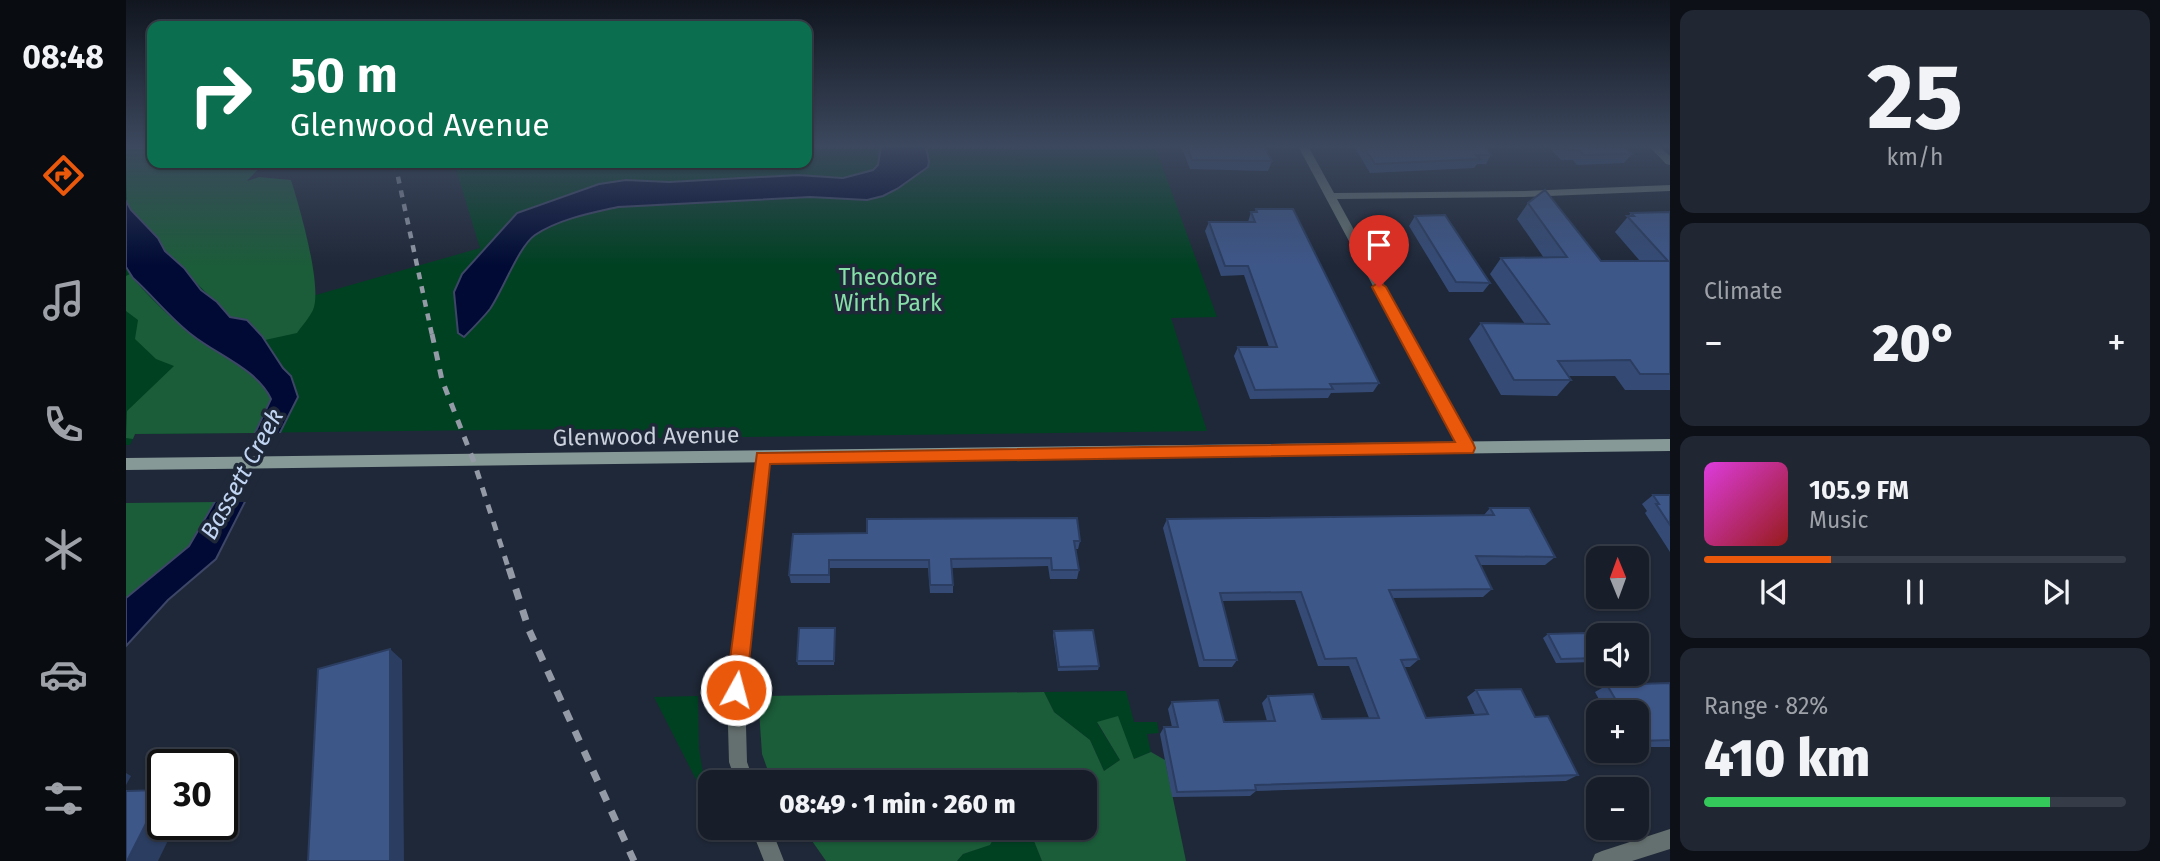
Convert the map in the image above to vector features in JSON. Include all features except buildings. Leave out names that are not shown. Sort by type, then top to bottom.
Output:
[{"type":"street","points":[[1326,186],[1467,448]]},
{"type":"street","points":[[1331,196],[1524,194],[1670,188]]},
{"type":"street","name":"Glenwood Avenue","points":[[126,464],[1670,446]]},
{"type":"street","points":[[741,770],[738,761],[736,690],[763,457]]},
{"type":"street","points":[[1602,861],[1670,839]]},
{"type":"street","points":[[766,840],[774,861]]},
{"type":"green space","name":"Theodore Wirth Park","points":[[126,186],[165,186],[239,317],[480,248],[461,186],[1170,186],[1217,317],[1171,318],[1207,431],[588,439],[584,429],[135,434],[130,445],[126,445]]},
{"type":"green space","points":[[127,186],[293,186],[313,265],[313,310],[297,333],[265,340],[230,317],[165,251],[127,202]]},
{"type":"green space","points":[[130,274],[151,298],[185,329],[237,364],[268,391],[271,399],[269,407],[255,433],[135,434],[133,439],[126,438],[127,411],[174,366],[156,359],[135,339],[138,320],[126,311],[126,276]]},
{"type":"green space","points":[[216,502],[189,546],[126,598],[126,503]]},
{"type":"green space","points":[[1126,691],[1134,722],[1157,722],[1159,733],[1147,734],[1151,752],[1134,759],[1097,723],[1120,760],[1104,771],[1090,740],[1054,712],[1044,692]]},
{"type":"green space","points":[[1044,692],[1054,712],[1090,740],[1104,771],[1120,760],[1097,722],[1118,716],[1134,759],[1151,752],[1165,760],[1186,861],[1042,861],[1034,841],[1030,840],[1097,840],[1097,770],[768,770],[762,754],[758,696]]},
{"type":"green space","points":[[698,696],[699,749],[702,770],[698,770],[698,783],[654,697]]},
{"type":"green space","points":[[811,840],[993,840],[990,845],[963,854],[957,861],[826,861]]},
{"type":"green space","points":[[992,840],[1034,841],[1042,861],[957,861],[963,854],[989,845]]},
{"type":"water","points":[[593,186],[901,186],[883,196],[867,200],[810,197],[618,207],[575,217],[554,225],[529,241],[490,309],[464,337],[458,333],[454,292],[462,274],[517,213]]},
{"type":"water","name":"Bassett Creek","points":[[126,201],[131,210],[158,238],[165,251],[184,268],[201,290],[217,302],[230,317],[247,320],[262,336],[291,376],[298,397],[216,559],[168,600],[126,646],[126,598],[189,546],[255,433],[271,399],[256,379],[192,335],[133,278],[126,267]]},
{"type":"pier","points":[[251,433],[284,433],[247,502],[212,502]]},
{"type":"railway","points":[[400,186],[432,335]]},
{"type":"railway","points":[[432,334],[442,380],[474,462],[509,570]]},
{"type":"railway","points":[[509,568],[529,630],[634,861]]},
{"type":"route","points":[[736,690],[763,457],[1467,448],[1379,287]]}]
